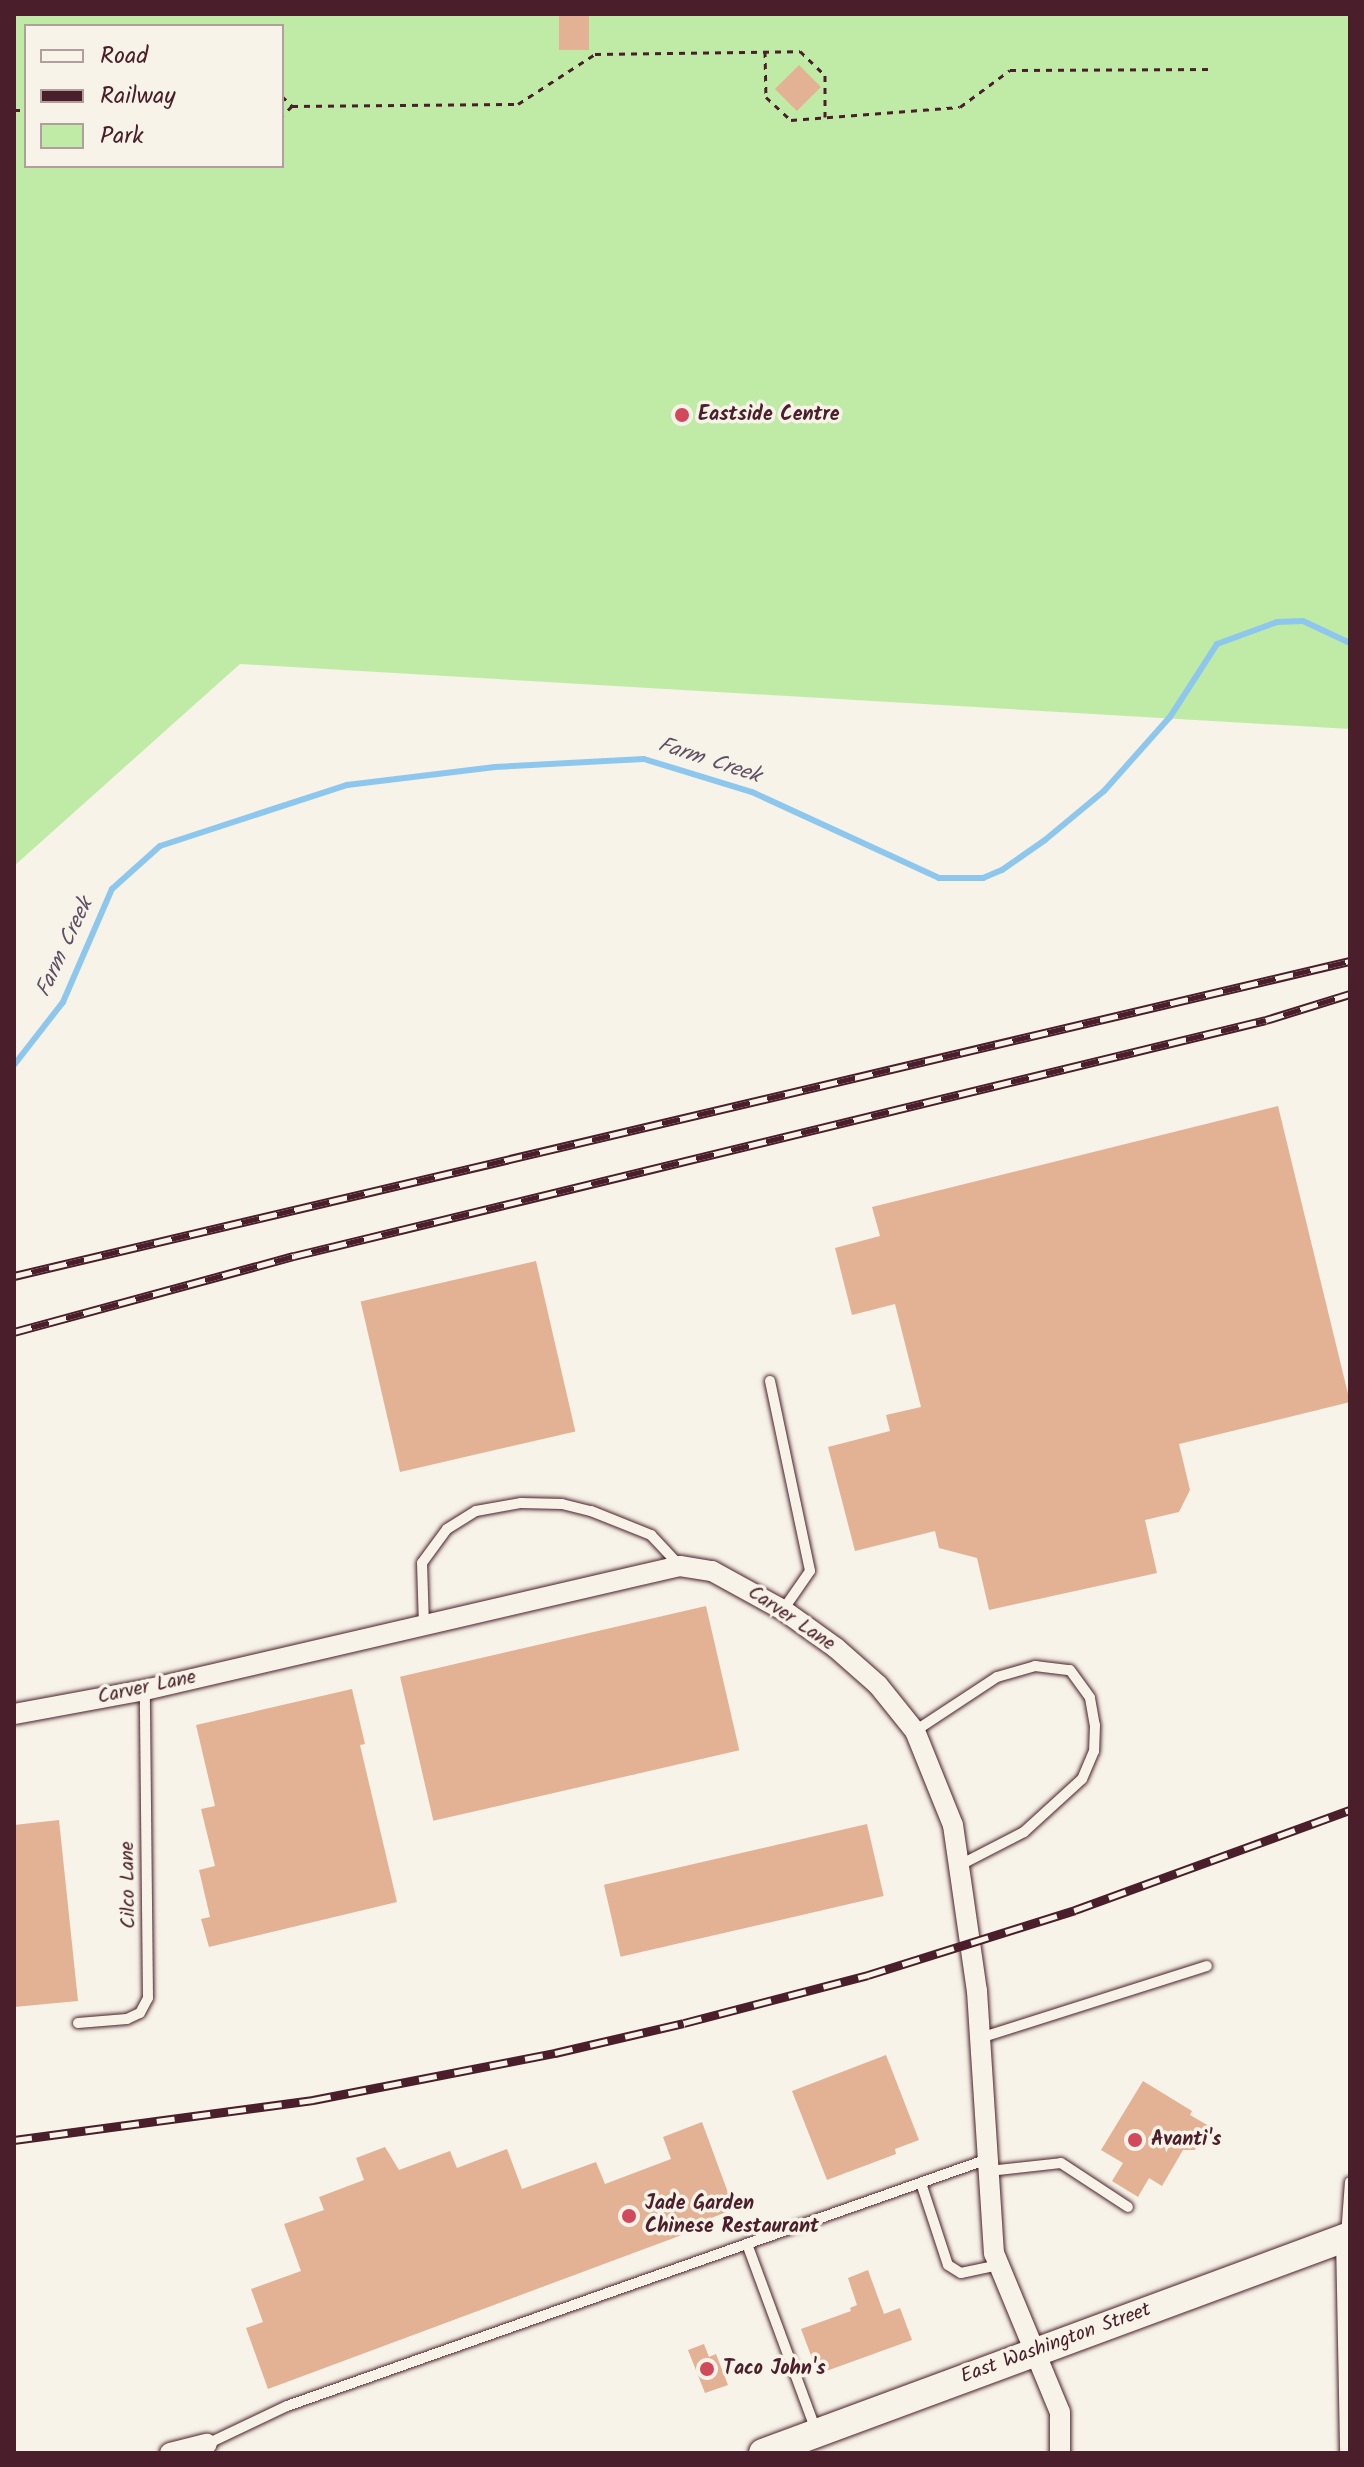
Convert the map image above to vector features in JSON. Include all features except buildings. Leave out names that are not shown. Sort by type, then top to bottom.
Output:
[{"type":"main road","name":"East Washington Street","points":[[778,2450],[1035,2351],[1348,2237]]},
{"type":"street","name":"Carver Lane","points":[[14,1714],[145,1690],[680,1566],[712,1571],[783,1610],[836,1648],[878,1685],[915,1731],[953,1825],[980,2038],[994,2253],[1060,2412],[1060,2453]]},
{"type":"street","points":[[1348,2237],[1350,2453]]},
{"type":"street","points":[[170,2453],[207,2444]]},
{"type":"lane","points":[[770,1381],[810,1571],[783,1610]]},
{"type":"lane","points":[[424,1626],[422,1563],[447,1529],[476,1511],[521,1503],[562,1504],[591,1511],[651,1535],[680,1566]]},
{"type":"lane","points":[[915,1731],[997,1677],[1035,1666],[1070,1670],[1090,1698],[1095,1725],[1094,1751],[1082,1779],[1024,1832],[960,1865]]},
{"type":"lane","name":"Cilco Lane","points":[[78,2023],[127,2019],[140,2013],[148,1998],[145,1690]]},
{"type":"lane","points":[[980,2038],[1207,1966]]},
{"type":"lane","points":[[207,2444],[287,2406],[921,2183],[988,2165],[1061,2163],[1128,2207]]},
{"type":"lane","points":[[1348,2237],[1350,2182]]},
{"type":"lane","points":[[921,2183],[948,2265],[961,2273],[998,2265]]},
{"type":"lane","points":[[747,2244],[817,2433]]},
{"type":"path","points":[[765,51],[766,97],[791,120],[960,107],[1010,70],[1213,69]]},
{"type":"path","points":[[284,114],[292,106],[518,104],[595,54],[800,51],[825,75],[825,117]]},
{"type":"path","points":[[284,98],[292,106]]},
{"type":"green space","name":"Eastside Centre","points":[[14,14],[1350,14],[1350,729],[240,664],[14,866]]},
{"type":"waterway","name":"Farm Creek","points":[[14,1065],[63,1002],[112,889],[160,846],[347,785],[495,767],[644,759],[752,792],[939,878],[983,878],[1002,870],[1045,840],[1104,791],[1170,717],[1217,644],[1277,622],[1303,621],[1350,643]]},
{"type":"railway","points":[[14,1276],[1350,961]]},
{"type":"railway","points":[[14,1332],[294,1256],[1266,1020],[1350,994]]},
{"type":"railway","points":[[14,2140],[313,2100],[555,2053],[684,2023],[868,1975],[1075,1910],[1350,1810]]},
{"type":"place","name":"Eastside Centre","points":[[682,415]]},
{"type":"place","name":"Avanti's","points":[[1135,2140]]},
{"type":"place","name":"Jade Garden Chinese Restaurant","points":[[629,2216]]},
{"type":"place","name":"Taco John's","points":[[707,2369]]}]
